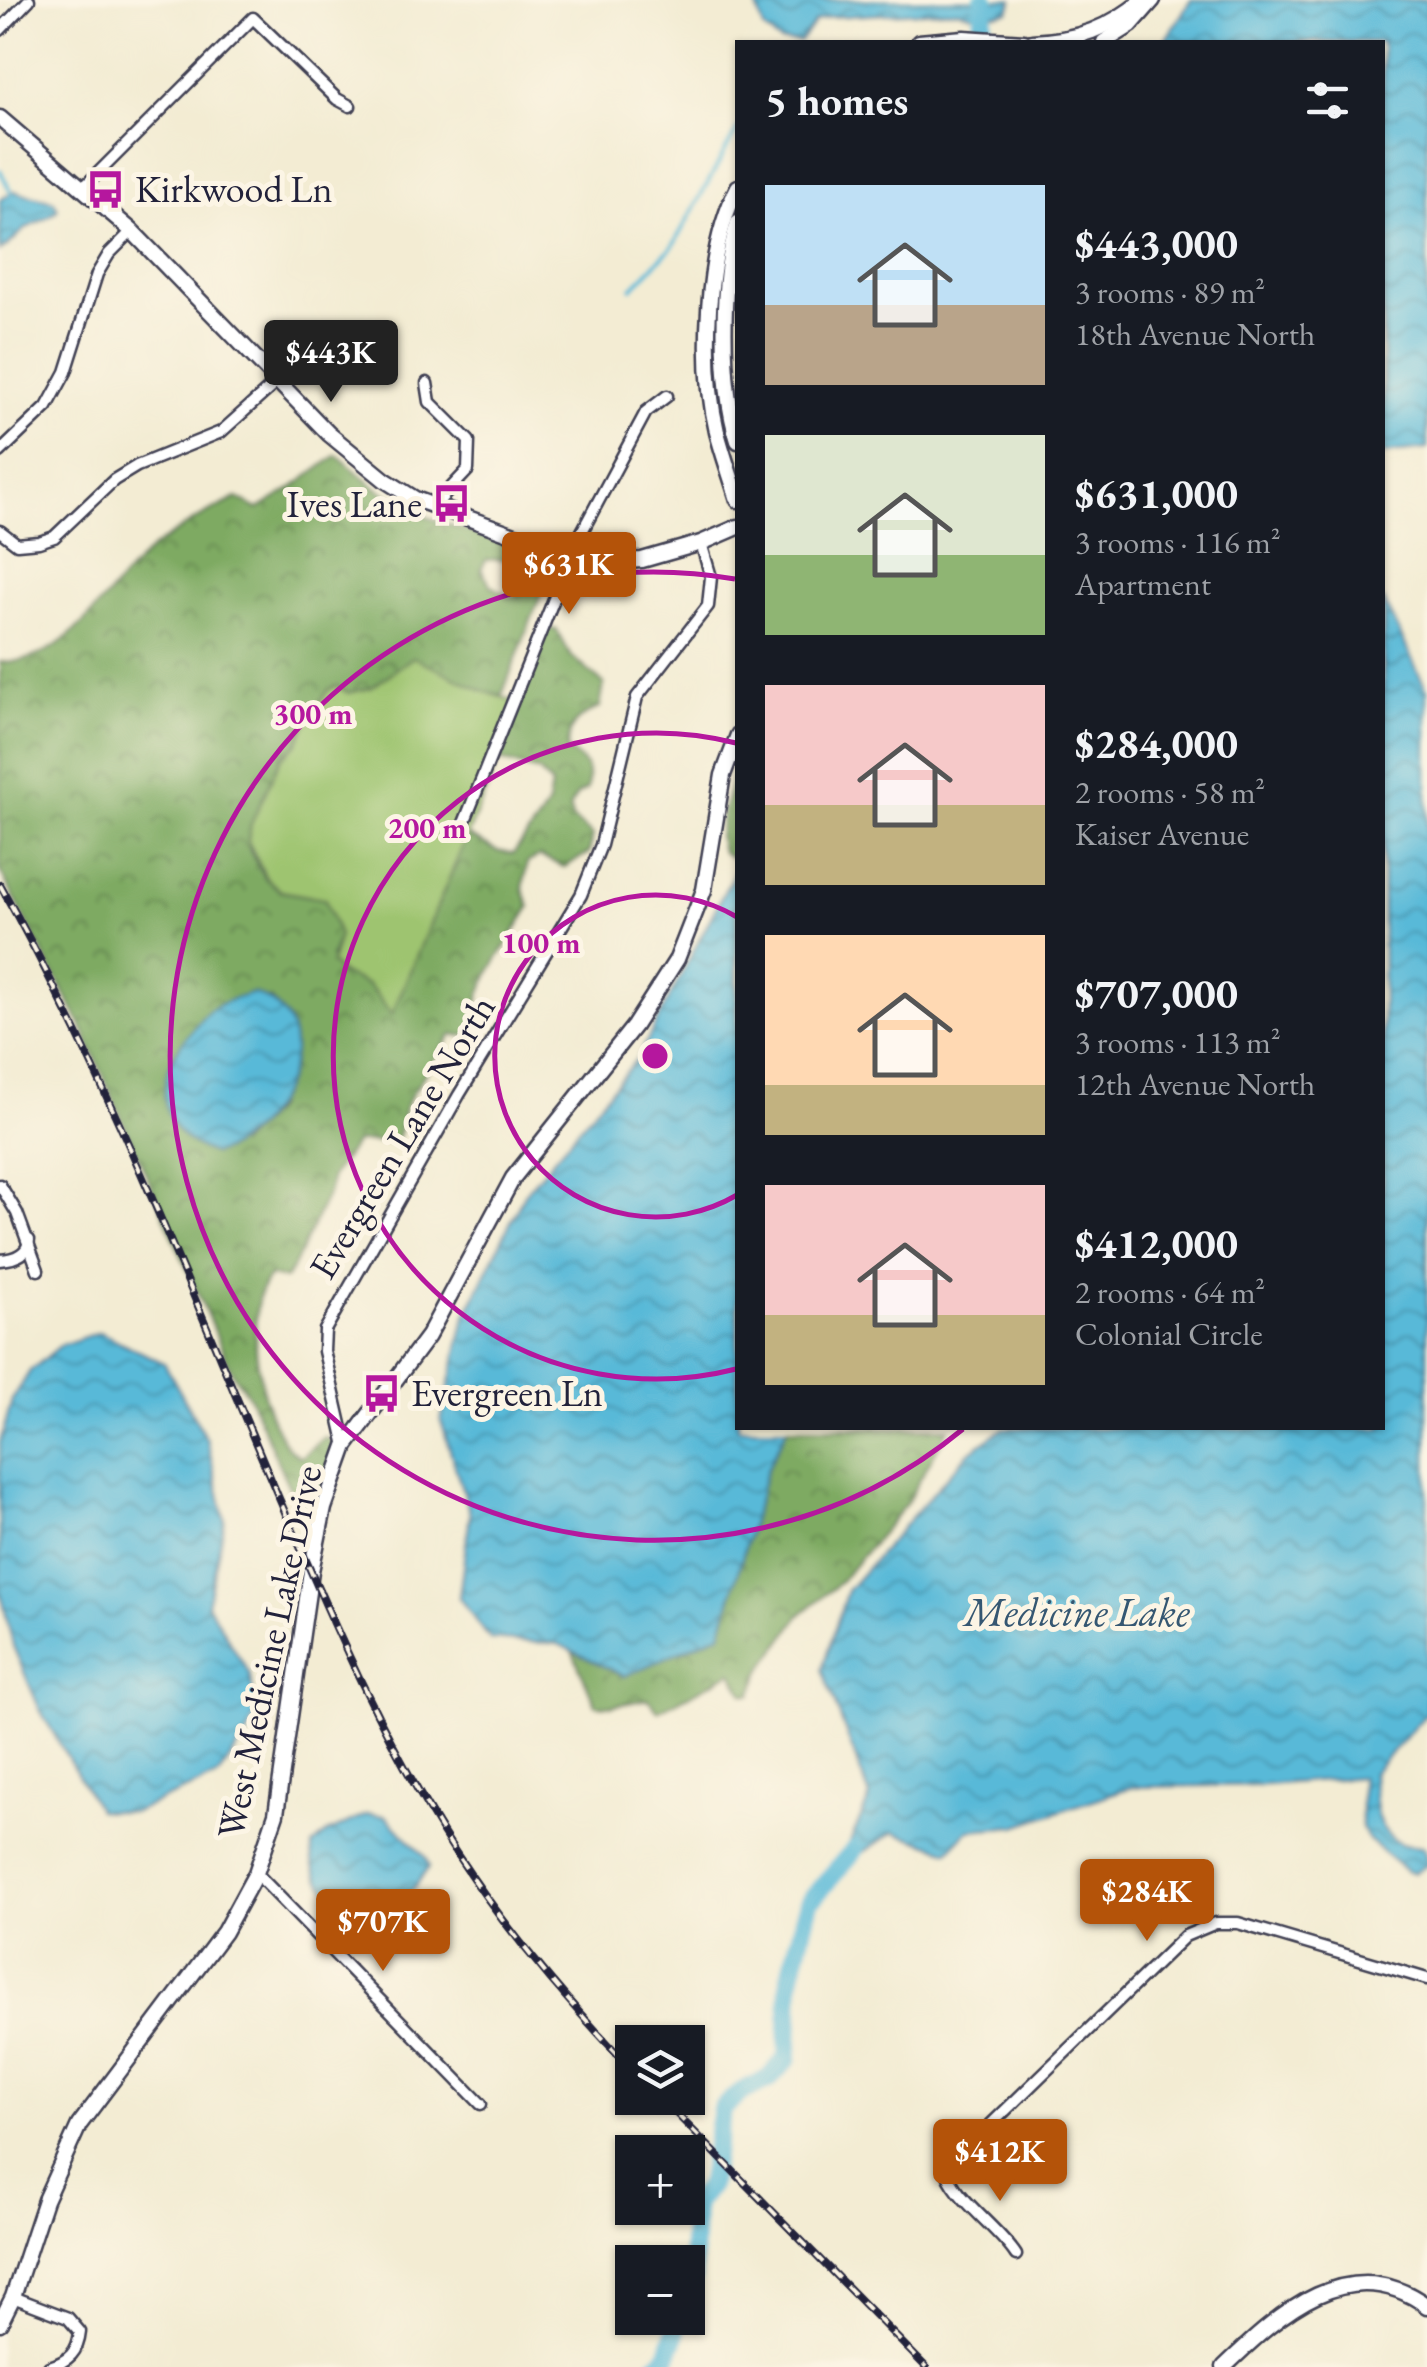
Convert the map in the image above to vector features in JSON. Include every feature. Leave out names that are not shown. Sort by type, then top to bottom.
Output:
[{"type":"street","points":[[0,30],[29,0]]},
{"type":"street","points":[[1071,40],[1108,25],[1144,0]]},
{"type":"street","points":[[1107,40],[1131,26],[1153,0]]},
{"type":"street","points":[[84,187],[253,18],[350,106]]},
{"type":"street","points":[[942,40],[1001,40]]},
{"type":"street","points":[[0,118],[132,232],[356,458],[415,499],[572,556],[610,562],[642,560],[735,528]]},
{"type":"street","points":[[735,197],[712,288],[708,371],[717,431],[735,490]]},
{"type":"street","points":[[0,452],[47,407],[66,372],[98,274],[110,254],[132,232]]},
{"type":"street","points":[[735,241],[727,289],[725,370],[735,425]]},
{"type":"street","points":[[0,532],[17,544],[54,536],[114,480],[136,466],[222,432],[279,380]]},
{"type":"street","points":[[427,383],[430,402],[469,441],[468,470],[434,506]]},
{"type":"street","points":[[462,828],[578,539],[646,412],[667,396]]},
{"type":"street","name":"Evergreen Lane North","points":[[346,1446],[324,1351],[325,1330],[459,1095],[581,895],[601,845],[637,697],[708,606],[710,577],[701,543]]},
{"type":"street","name":"West Medicine Lake Drive","points":[[0,2324],[13,2297],[45,2200],[79,2125],[224,1932],[256,1873],[276,1814],[310,1571],[324,1508],[346,1446],[428,1336],[513,1178],[634,1026],[677,959],[704,890],[723,775],[735,742]]},
{"type":"street","points":[[0,1185],[4,1200],[29,1238],[38,1270]]},
{"type":"street","points":[[0,1260],[23,1254],[29,1238]]},
{"type":"street","points":[[256,1873],[481,2104]]},
{"type":"street","points":[[1016,2255],[1006,2239],[949,2182],[946,2168],[1179,1941],[1198,1928],[1216,1922],[1238,1923],[1427,1979]]},
{"type":"street","points":[[1224,2367],[1282,2315],[1315,2294],[1357,2285],[1381,2286],[1427,2306]]},
{"type":"street","points":[[13,2297],[68,2318],[80,2332],[72,2356],[49,2367]]},
{"type":"green space","points":[[337,455],[415,513],[515,547],[513,559],[486,560],[481,569],[491,585],[509,597],[521,594],[534,570],[541,568],[549,574],[502,695],[483,691],[413,658],[371,688],[348,693],[311,714],[297,744],[281,758],[251,825],[250,851],[265,878],[281,891],[325,899],[339,935],[331,957],[342,974],[368,985],[391,1013],[465,834],[497,851],[513,854],[548,804],[551,784],[539,772],[499,760],[499,750],[547,628],[557,630],[571,656],[604,684],[600,707],[575,723],[567,750],[587,770],[587,789],[570,806],[572,819],[593,835],[589,853],[564,867],[540,856],[527,863],[523,889],[530,907],[490,971],[470,1036],[452,1035],[407,1103],[396,1141],[356,1142],[331,1177],[329,1191],[292,1269],[285,1279],[270,1276],[261,1291],[256,1314],[259,1371],[275,1426],[287,1446],[301,1457],[324,1437],[332,1441],[331,1461],[321,1492],[300,1513],[250,1398],[232,1372],[82,1027],[0,871],[0,662],[25,659],[68,636],[139,561],[186,526],[237,498],[258,509]],"holes":[[[270,999],[290,1029],[275,1109],[240,1144]]]},
{"type":"green space","points":[[413,657],[483,691],[518,702],[499,750],[499,760],[392,1014],[368,985],[342,974],[331,964],[339,935],[325,899],[281,891],[266,878],[248,841],[251,824],[281,758],[297,744],[329,689],[337,686],[348,693],[371,688]]},
{"type":"green space","points":[[735,771],[734,859],[722,852],[719,836]]},
{"type":"green space","points":[[786,1430],[948,1430],[906,1504],[839,1583],[800,1615],[761,1671],[751,1695],[744,1694],[732,1672],[658,1711],[648,1699],[596,1705],[572,1651],[624,1676],[767,1469]]},
{"type":"water","points":[[755,0],[1013,0],[1009,11],[990,15],[958,10],[830,17],[816,21],[802,40],[778,40],[764,29]]},
{"type":"water","points":[[1191,0],[1427,0],[1427,449],[1385,454],[1385,40],[1165,40]]},
{"type":"water","points":[[14,191],[54,201],[58,209],[0,251],[0,200]]},
{"type":"water","name":"Medicine Lake","points":[[1385,603],[1427,690],[1427,1713],[1373,1773],[1380,1823],[1401,1844],[1424,1848],[1427,1865],[1415,1873],[1408,1872],[1368,1840],[1361,1827],[1361,1777],[1264,1785],[1131,1787],[1016,1826],[969,1830],[949,1851],[894,1832],[838,1869],[870,1797],[822,1669],[847,1591],[968,1453],[1001,1430],[1385,1430]]},
{"type":"water","points":[[735,871],[735,1430],[786,1430],[767,1469],[721,1633],[624,1676],[558,1644],[490,1639],[459,1598],[470,1514],[441,1421],[465,1317],[524,1194],[639,1056]]},
{"type":"water","points":[[253,993],[278,1008],[291,1028],[294,1052],[288,1078],[276,1103],[258,1125],[237,1143],[213,1154],[192,1144],[178,1131],[169,1115],[166,1081],[181,1045],[207,1013],[220,1004]]},
{"type":"water","points":[[99,1332],[164,1363],[207,1440],[225,1520],[207,1604],[249,1673],[257,1709],[248,1734],[217,1777],[134,1812],[98,1810],[40,1710],[13,1646],[0,1589],[0,1443],[12,1400],[30,1371],[61,1345]]},
{"type":"water","points":[[368,1814],[386,1816],[425,1857],[429,1867],[414,1888],[370,1918],[347,1907],[328,1891],[316,1871],[312,1846],[327,1833]]},
{"type":"waterway","points":[[981,40],[984,0]]},
{"type":"waterway","points":[[632,288],[673,246],[735,133]]},
{"type":"waterway","points":[[0,170],[11,192]]},
{"type":"waterway","points":[[693,2245],[694,2203],[709,2185],[722,2109],[741,2092],[769,2078],[788,2058],[790,1979],[809,1902],[855,1849]]},
{"type":"waterway","points":[[654,2367],[668,2356],[675,2335]]},
{"type":"railway","points":[[0,885],[113,1110],[318,1587],[405,1767],[456,1853],[496,1910],[561,1992],[615,2051]]},
{"type":"railway","points":[[678,2115],[926,2367]]},
{"type":"place","name":"Kirkwood Ln","points":[[105,189]]},
{"type":"place","name":"Ives Lane","points":[[452,504]]},
{"type":"place","name":"Evergreen Ln","points":[[381,1393]]}]
